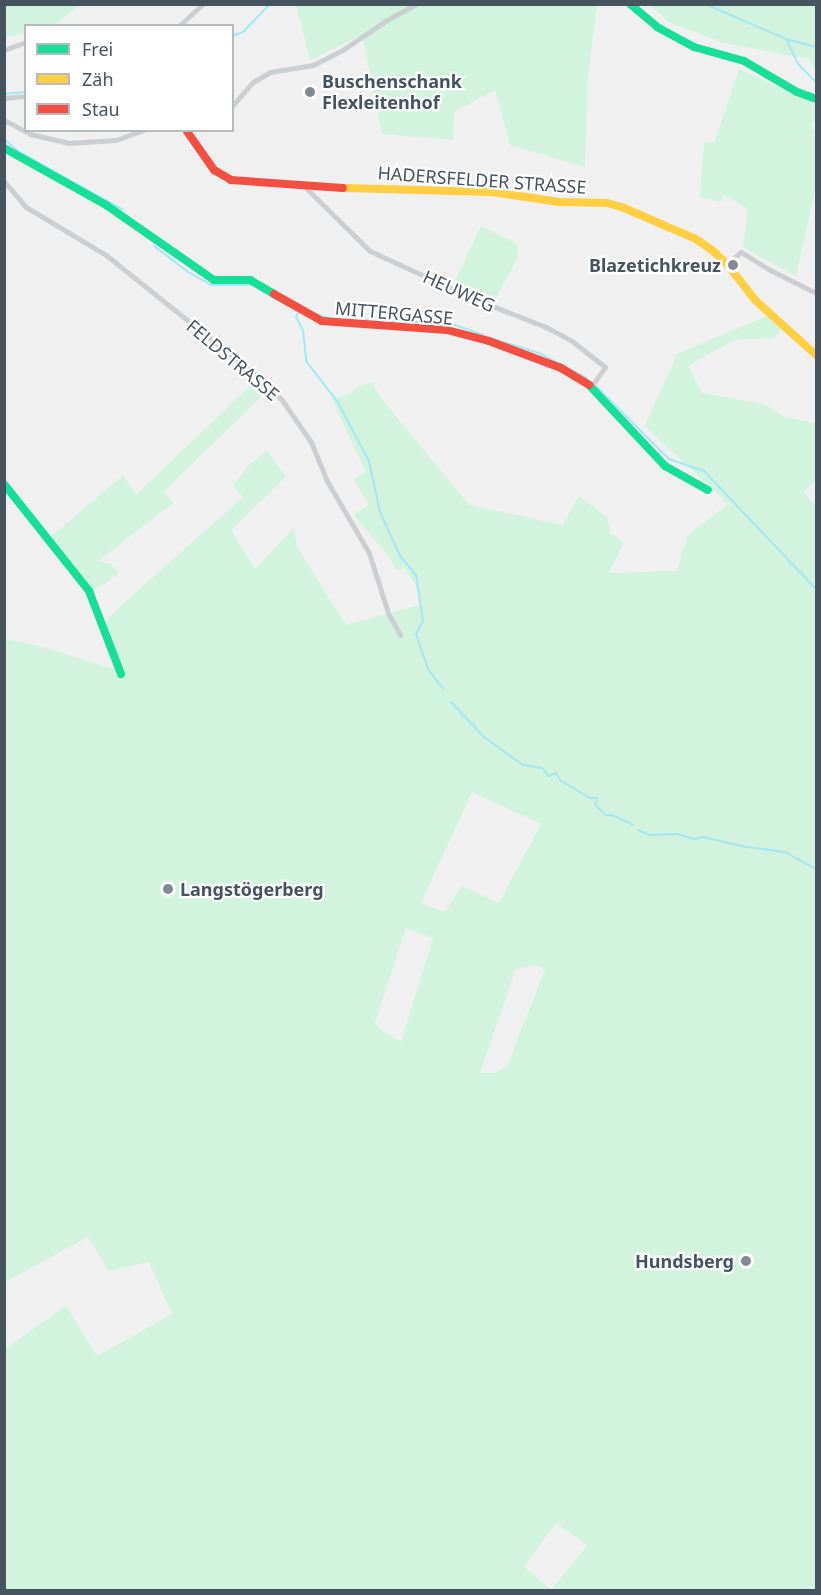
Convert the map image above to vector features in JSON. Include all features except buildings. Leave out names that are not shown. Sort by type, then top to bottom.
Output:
[{"type":"street","points":[[181,24],[203,4]]},
{"type":"street","points":[[234,104],[253,82],[270,72],[313,65],[344,49],[387,20],[416,4]]},
{"type":"street","points":[[630,4],[657,27],[694,47],[723,53],[744,61],[797,92],[816,99]]},
{"type":"street","points":[[4,50],[24,43]]},
{"type":"street","points":[[4,98],[24,96]]},
{"type":"street","points":[[4,120],[24,131]]},
{"type":"street","points":[[26,132],[69,143],[116,140],[138,132]]},
{"type":"street","name":"HADERSFELDER STRASSE","points":[[187,132],[214,170],[231,180],[304,187],[492,192],[559,202],[607,203],[696,239],[727,264],[755,300],[816,355]]},
{"type":"street","name":"MITTERGASSE","points":[[4,148],[106,205],[213,280],[250,280],[322,321],[447,330],[466,334],[549,362],[591,387],[665,466],[708,490]]},
{"type":"street","name":"FELDSTRASSE","points":[[4,181],[26,207],[106,255],[262,380],[282,400],[311,442],[327,481],[369,553],[388,614],[400,635]]},
{"type":"street","name":"HEUWEG","points":[[304,187],[360,244],[370,251],[472,298],[546,327],[572,341],[605,367],[591,387]]},
{"type":"street","points":[[727,264],[741,252],[768,269],[816,293]]},
{"type":"street","points":[[4,484],[89,591],[121,675]]},
{"type":"green space","points":[[5,4],[80,5],[55,24],[24,24],[24,33],[5,38]]},
{"type":"green space","points":[[296,5],[597,5],[588,77],[585,167],[510,145],[495,90],[454,112],[453,140],[382,134],[362,35],[310,60]]},
{"type":"green space","points":[[650,5],[816,5],[816,71],[809,59],[724,43],[669,22]]},
{"type":"green space","points":[[739,69],[816,104],[816,117],[811,126],[816,134],[816,186],[796,276],[743,247],[748,209],[724,195],[726,183],[722,202],[700,197],[704,141],[714,143]]},
{"type":"green space","points":[[481,226],[517,244],[518,257],[495,299],[454,283]]},
{"type":"green space","points":[[767,316],[781,329],[774,338],[734,340],[688,366],[702,393],[764,404],[785,417],[814,423],[816,421],[816,480],[803,492],[816,506],[816,1590],[551,1590],[5,1590],[5,1349],[66,1306],[97,1356],[172,1314],[149,1262],[109,1271],[88,1237],[5,1282],[5,639],[39,646],[116,670],[102,627],[115,611],[243,497],[233,485],[250,464],[267,450],[286,477],[231,530],[255,569],[294,528],[297,547],[346,625],[419,605],[416,585],[405,568],[397,570],[353,514],[369,505],[354,479],[366,472],[332,399],[350,394],[358,387],[372,382],[380,397],[469,505],[563,525],[579,496],[608,518],[610,533],[624,543],[609,573],[677,571],[687,536],[728,504],[645,426],[677,354]],"holes":[[[472,792],[541,824],[499,903],[462,886],[445,912],[421,903]],[[406,928],[433,938],[401,1042],[382,1031],[375,1023]],[[536,965],[545,970],[507,1066],[495,1073],[480,1073],[516,969]],[[556,1523],[587,1545],[551,1590],[524,1567]]]},
{"type":"green space","points":[[250,386],[261,397],[164,491],[173,503],[98,561],[111,564],[119,573],[105,584],[92,589],[47,540],[123,475],[136,495]]},
{"type":"waterway","points":[[234,35],[243,32],[270,4]]},
{"type":"waterway","points":[[705,4],[786,39],[816,47]]},
{"type":"waterway","points":[[787,41],[798,64],[816,82]]},
{"type":"waterway","points":[[4,94],[24,92]]},
{"type":"waterway","points":[[4,139],[18,151],[123,210]]},
{"type":"waterway","points":[[154,246],[188,272],[211,285],[252,285]]},
{"type":"waterway","points":[[262,291],[288,306]]},
{"type":"waterway","points":[[299,311],[296,317],[303,330],[306,361],[337,401],[369,461],[380,512],[400,556],[416,575],[423,621],[416,634],[428,669],[443,689]]},
{"type":"waterway","points":[[318,315],[330,318]]},
{"type":"waterway","points":[[366,320],[375,321],[382,318],[391,321],[449,323],[483,335]]},
{"type":"waterway","points":[[491,338],[539,353],[587,378]]},
{"type":"waterway","points":[[597,387],[669,459],[704,471],[816,589]]},
{"type":"waterway","points":[[451,702],[484,737],[523,765],[542,768],[549,776],[556,773],[560,780],[590,798],[597,798],[595,805],[606,815],[612,815],[633,825]]},
{"type":"waterway","points":[[638,830],[650,835],[677,834],[695,839],[703,837],[741,846],[785,852],[816,869]]},
{"type":"traffic: fast","points":[[630,4],[657,27],[694,47],[744,61],[797,92],[816,99]]},
{"type":"traffic: fast","points":[[4,148],[106,205],[214,280],[250,280],[274,294]]},
{"type":"traffic: fast","points":[[589,385],[665,466],[708,490]]},
{"type":"traffic: fast","points":[[4,484],[89,591],[121,674]]},
{"type":"traffic: slow","points":[[343,188],[492,192],[559,202],[607,203],[624,208],[696,239],[712,250],[727,264],[755,300],[816,355]]},
{"type":"traffic: jam","points":[[187,132],[214,170],[231,180],[343,188]]},
{"type":"traffic: jam","points":[[274,294],[322,321],[447,330],[489,341],[561,368],[589,385]]},
{"type":"place","name":"Buschenschank Flexleitenhof","points":[[310,92]]},
{"type":"place","name":"Blazetichkreuz","points":[[733,265]]},
{"type":"place","name":"Langstögerberg","points":[[168,889]]},
{"type":"place","name":"Hundsberg","points":[[746,1261]]}]
